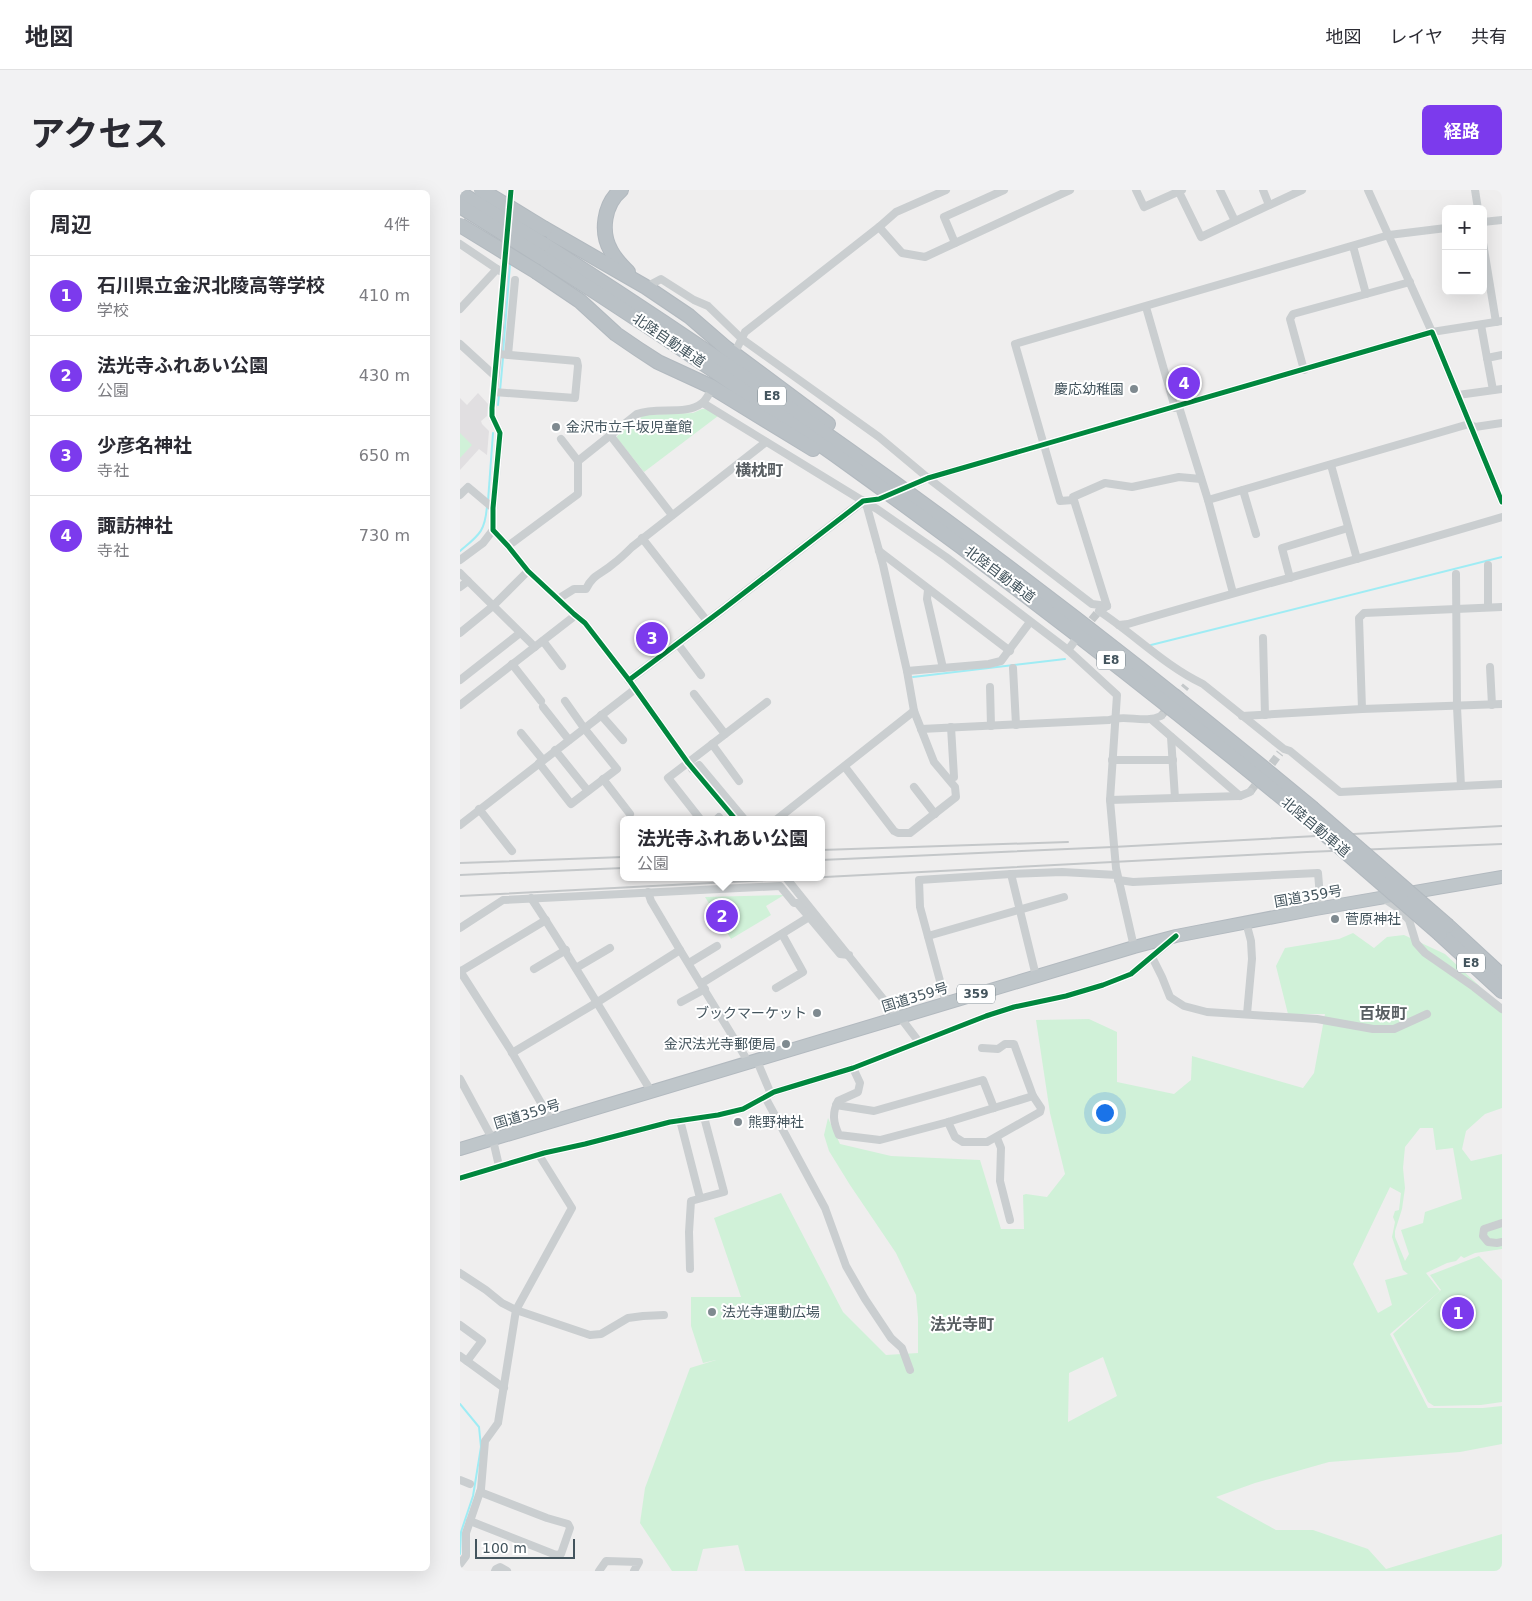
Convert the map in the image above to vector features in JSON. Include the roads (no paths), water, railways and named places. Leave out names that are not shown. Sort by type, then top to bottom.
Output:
[{"type":"highway","points":[[481,190],[646,287],[689,316],[726,348],[808,409],[996,556]]},
{"type":"highway","points":[[621,190],[614,198],[605,217],[606,237],[615,258],[646,287]]},
{"type":"highway","name":"北陸自動車道","points":[[460,192],[922,516],[1162,700],[1502,976]]},
{"type":"highway","name":"北陸自動車道","points":[[460,206],[542,250],[648,313],[784,404],[996,556],[1148,674],[1312,808],[1444,930],[1502,991]]},
{"type":"highway","points":[[460,225],[537,272],[580,302],[616,334],[645,354],[710,386],[922,516]]},
{"type":"highway","name":"国道359号","points":[[460,1149],[1134,946],[1246,922],[1502,877]]},
{"type":"street","points":[[503,355],[500,271],[511,190]]},
{"type":"street","points":[[737,348],[746,332],[896,212],[946,190]]},
{"type":"street","points":[[955,243],[944,217],[1004,190]]},
{"type":"street","points":[[879,227],[902,253],[925,257],[1070,190]]},
{"type":"street","points":[[1136,190],[1144,207],[1180,191],[1201,237],[1302,190]]},
{"type":"street","points":[[1220,190],[1234,221]]},
{"type":"street","points":[[1263,190],[1270,205]]},
{"type":"street","points":[[1368,190],[1432,332],[1501,498]]},
{"type":"street","points":[[1475,190],[1477,205]]},
{"type":"street","points":[[1487,222],[1502,220]]},
{"type":"street","points":[[1073,500],[1060,500],[1015,344],[1389,235],[1442,228]]},
{"type":"street","points":[[460,244],[500,271]]},
{"type":"street","points":[[1353,246],[1366,294]]},
{"type":"street","points":[[917,483],[928,478],[1432,332],[1499,322],[1484,250]]},
{"type":"street","points":[[460,309],[500,271]]},
{"type":"street","points":[[646,287],[661,279],[694,300],[708,306],[742,339],[879,437],[928,478],[1092,604],[1107,606]]},
{"type":"street","points":[[515,280],[503,355],[495,376],[498,392],[492,416],[500,433],[490,505],[493,530],[528,571],[585,623],[690,766],[733,816]]},
{"type":"street","points":[[1304,370],[1290,319],[1294,314],[1410,282]]},
{"type":"street","points":[[1146,307],[1208,500],[1233,593]]},
{"type":"street","points":[[1481,324],[1493,390]]},
{"type":"street","points":[[460,344],[495,376]]},
{"type":"street","points":[[498,392],[575,398],[577,361],[503,355]]},
{"type":"street","points":[[1487,358],[1502,355]]},
{"type":"street","points":[[1458,395],[1502,389]]},
{"type":"street","points":[[578,461],[637,414],[646,410],[689,410],[703,403],[709,394]]},
{"type":"street","points":[[703,403],[877,509],[946,557],[1068,650],[1117,695],[1110,800],[1118,878],[1134,946]]},
{"type":"street","points":[[1208,500],[1469,424],[1475,427],[1502,423]]},
{"type":"street","points":[[610,435],[672,515]]},
{"type":"street","points":[[508,546],[578,494],[578,461],[561,439]]},
{"type":"street","points":[[558,599],[574,589],[586,589],[589,581],[613,565],[642,538],[766,442]]},
{"type":"street","points":[[1331,465],[1357,560]]},
{"type":"street","points":[[1073,500],[1073,497],[1105,483],[1132,487],[1179,477],[1201,479]]},
{"type":"street","points":[[460,494],[468,487],[490,505]]},
{"type":"street","points":[[1243,490],[1256,534]]},
{"type":"street","points":[[628,680],[863,501],[879,499]]},
{"type":"street","points":[[1073,500],[1107,606]]},
{"type":"street","points":[[845,767],[898,834],[910,833],[956,798],[955,787],[934,762],[914,711],[883,565],[867,507],[863,501]]},
{"type":"street","points":[[1120,625],[1357,560],[1502,517]]},
{"type":"street","points":[[1290,578],[1282,548],[1348,528]]},
{"type":"street","points":[[460,560],[482,543],[493,530]]},
{"type":"street","points":[[642,538],[707,621]]},
{"type":"street","points":[[878,550],[1010,651]]},
{"type":"street","points":[[1488,564],[1488,607]]},
{"type":"street","points":[[460,633],[493,606],[528,571]]},
{"type":"street","points":[[460,573],[535,647]]},
{"type":"street","points":[[1456,574],[1457,707],[1461,786]]},
{"type":"street","points":[[460,587],[468,580]]},
{"type":"street","points":[[928,590],[928,599],[942,668]]},
{"type":"street","points":[[1107,606],[1099,611],[1152,651],[1192,679],[1203,684],[1282,751],[1290,751],[1340,792],[1502,784]]},
{"type":"street","points":[[1362,709],[1359,618],[1364,614],[1502,607]]},
{"type":"street","points":[[460,705],[572,618],[574,614]]},
{"type":"street","points":[[907,671],[989,664],[1001,661],[1030,622]]},
{"type":"street","points":[[460,680],[520,633]]},
{"type":"street","points":[[1263,638],[1265,715]]},
{"type":"street","points":[[543,641],[562,666]]},
{"type":"street","points":[[1068,650],[1074,642]]},
{"type":"street","points":[[677,643],[701,675]]},
{"type":"street","points":[[512,664],[569,740]]},
{"type":"street","points":[[1490,667],[1492,705]]},
{"type":"street","points":[[1013,668],[1016,724]]},
{"type":"street","points":[[1186,686],[1192,679]]},
{"type":"street","points":[[990,687],[991,726]]},
{"type":"street","points":[[460,825],[634,690]]},
{"type":"street","points":[[694,694],[725,734]]},
{"type":"street","points":[[521,733],[571,804],[617,769],[565,701]]},
{"type":"street","points":[[698,816],[668,778],[690,766],[712,744],[767,702]]},
{"type":"street","points":[[1242,716],[1502,704]]},
{"type":"street","points":[[781,816],[914,711]]},
{"type":"street","points":[[601,715],[623,740]]},
{"type":"street","points":[[921,729],[1109,720],[1115,718],[1152,720],[1161,716]]},
{"type":"street","points":[[1152,720],[1240,796]]},
{"type":"street","points":[[951,727],[954,777]]},
{"type":"street","points":[[1171,737],[1175,798]]},
{"type":"street","points":[[712,744],[739,781]]},
{"type":"street","points":[[555,750],[588,791]]},
{"type":"street","points":[[1112,760],[1173,760]]},
{"type":"street","points":[[690,766],[698,765],[742,816]]},
{"type":"street","points":[[603,780],[630,814]]},
{"type":"street","points":[[914,788],[935,814]]},
{"type":"street","points":[[1110,800],[1240,796],[1250,792]]},
{"type":"street","points":[[479,809],[512,851]]},
{"type":"street","points":[[946,1003],[920,907],[919,880],[1062,872],[1118,878],[1133,882],[1318,873],[1321,908]]},
{"type":"street","points":[[1011,874],[1036,976]]},
{"type":"street","points":[[789,881],[919,1042]]},
{"type":"street","points":[[460,928],[503,900],[780,886],[840,954],[850,956]]},
{"type":"street","points":[[648,892],[650,901],[680,950],[753,1062],[826,1208],[846,1266],[891,1338],[902,1348],[910,1370]]},
{"type":"street","points":[[928,936],[1064,897]]},
{"type":"street","points":[[531,898],[566,950],[651,1092]]},
{"type":"street","points":[[1383,898],[1398,908],[1409,920],[1416,943],[1425,954],[1474,987],[1502,1009]]},
{"type":"street","points":[[681,1002],[809,917]]},
{"type":"street","points":[[546,920],[460,971],[512,1053],[552,1122]]},
{"type":"street","points":[[1246,922],[1251,941],[1252,958],[1247,1014]]},
{"type":"street","points":[[776,988],[803,972],[782,934]]},
{"type":"street","points":[[460,1178],[539,1154],[680,1120],[743,1109],[768,1095],[853,1068],[986,1016],[1014,1007],[1066,996],[1103,985],[1130,974],[1176,936]]},
{"type":"street","points":[[689,963],[717,946]]},
{"type":"street","points":[[576,968],[610,948]]},
{"type":"street","points":[[534,969],[566,950]]},
{"type":"street","points":[[512,1053],[680,950]]},
{"type":"street","points":[[1152,957],[1170,997],[1184,1006],[1207,1012],[1317,1019],[1373,1029],[1394,1029],[1427,1014]]},
{"type":"street","points":[[460,990],[468,985]]},
{"type":"street","points":[[948,1122],[955,1137],[963,1142],[987,1142],[1040,1112],[1041,1108],[1034,1096],[1014,1044],[1005,1044],[998,1049],[982,1048]]},
{"type":"street","points":[[853,1068],[860,1083],[858,1092],[838,1101],[836,1105],[833,1124],[838,1134],[880,1140],[1034,1096]]},
{"type":"street","points":[[460,1079],[493,1140],[499,1166]]},
{"type":"street","points":[[836,1105],[874,1111],[983,1080],[994,1108]]},
{"type":"street","points":[[690,1269],[689,1232],[691,1201],[724,1192],[704,1117]]},
{"type":"street","points":[[680,1120],[700,1198]]},
{"type":"street","points":[[997,1138],[1001,1148],[1000,1181],[1010,1220]]},
{"type":"street","points":[[460,1564],[466,1556],[466,1533],[480,1492],[485,1442],[498,1423],[516,1310],[572,1208],[539,1154]]},
{"type":"street","points":[[1502,1223],[1484,1229],[1483,1236],[1488,1242],[1502,1242]]},
{"type":"street","points":[[460,1273],[502,1303],[516,1310],[590,1336],[601,1334],[628,1318],[664,1315]]},
{"type":"street","points":[[460,1325],[482,1341],[467,1361]]},
{"type":"street","points":[[460,1356],[504,1388]]},
{"type":"street","points":[[460,1480],[470,1484]]},
{"type":"street","points":[[470,1521],[556,1555],[561,1554],[564,1546],[570,1528],[568,1524],[546,1518],[480,1492]]},
{"type":"street","points":[[599,1571],[606,1561],[639,1562],[634,1571]]},
{"type":"street","points":[[495,1571],[500,1567],[507,1571]]},
{"type":"waterway","points":[[503,353],[510,264]]},
{"type":"waterway","points":[[500,391],[503,358]]},
{"type":"waterway","points":[[498,405],[499,395]]},
{"type":"waterway","points":[[488,501],[493,433]]},
{"type":"waterway","points":[[460,551],[480,532],[485,522],[487,506]]},
{"type":"waterway","points":[[1151,645],[1502,557]]},
{"type":"waterway","points":[[913,677],[1065,659]]},
{"type":"waterway","points":[[460,1404],[479,1427],[481,1447],[473,1496],[461,1532],[460,1554]]},
{"type":"tunnel","points":[[1084,629],[1099,611]]},
{"type":"tunnel","points":[[1161,716],[1186,686]]},
{"type":"tunnel","points":[[1250,792],[1280,753]]},
{"type":"railway","points":[[825,860],[1113,847],[1502,826]]},
{"type":"railway","points":[[825,850],[1068,842]]},
{"type":"railway","points":[[825,877],[1307,852],[1502,844]]},
{"type":"railway","points":[[460,863],[620,857]]},
{"type":"railway","points":[[460,875],[620,868]]},
{"type":"railway","points":[[460,896],[749,881]]},
{"type":"place","name":"諏訪神社","points":[[1184,383]]},
{"type":"place","name":"慶応幼稚園","points":[[1134,389]]},
{"type":"place","name":"金沢市立千坂児童館","points":[[556,427]]},
{"type":"place","name":"少彦名神社","points":[[652,638]]},
{"type":"place","name":"法光寺ふれあい公園","points":[[722,916]]},
{"type":"place","name":"菅原神社","points":[[1335,919]]},
{"type":"place","name":"ブックマーケット","points":[[817,1013]]},
{"type":"place","name":"金沢法光寺郵便局","points":[[786,1044]]},
{"type":"place","name":"熊野神社","points":[[738,1122]]},
{"type":"place","name":"法光寺運動広場","points":[[712,1312]]},
{"type":"place","name":"石川県立金沢北陵高等学校","points":[[1458,1313]]},
{"type":"district","name":"横枕町","points":[[759,470]]},
{"type":"district","name":"百坂町","points":[[1383,1013]]},
{"type":"district","name":"法光寺町","points":[[962,1324]]}]
